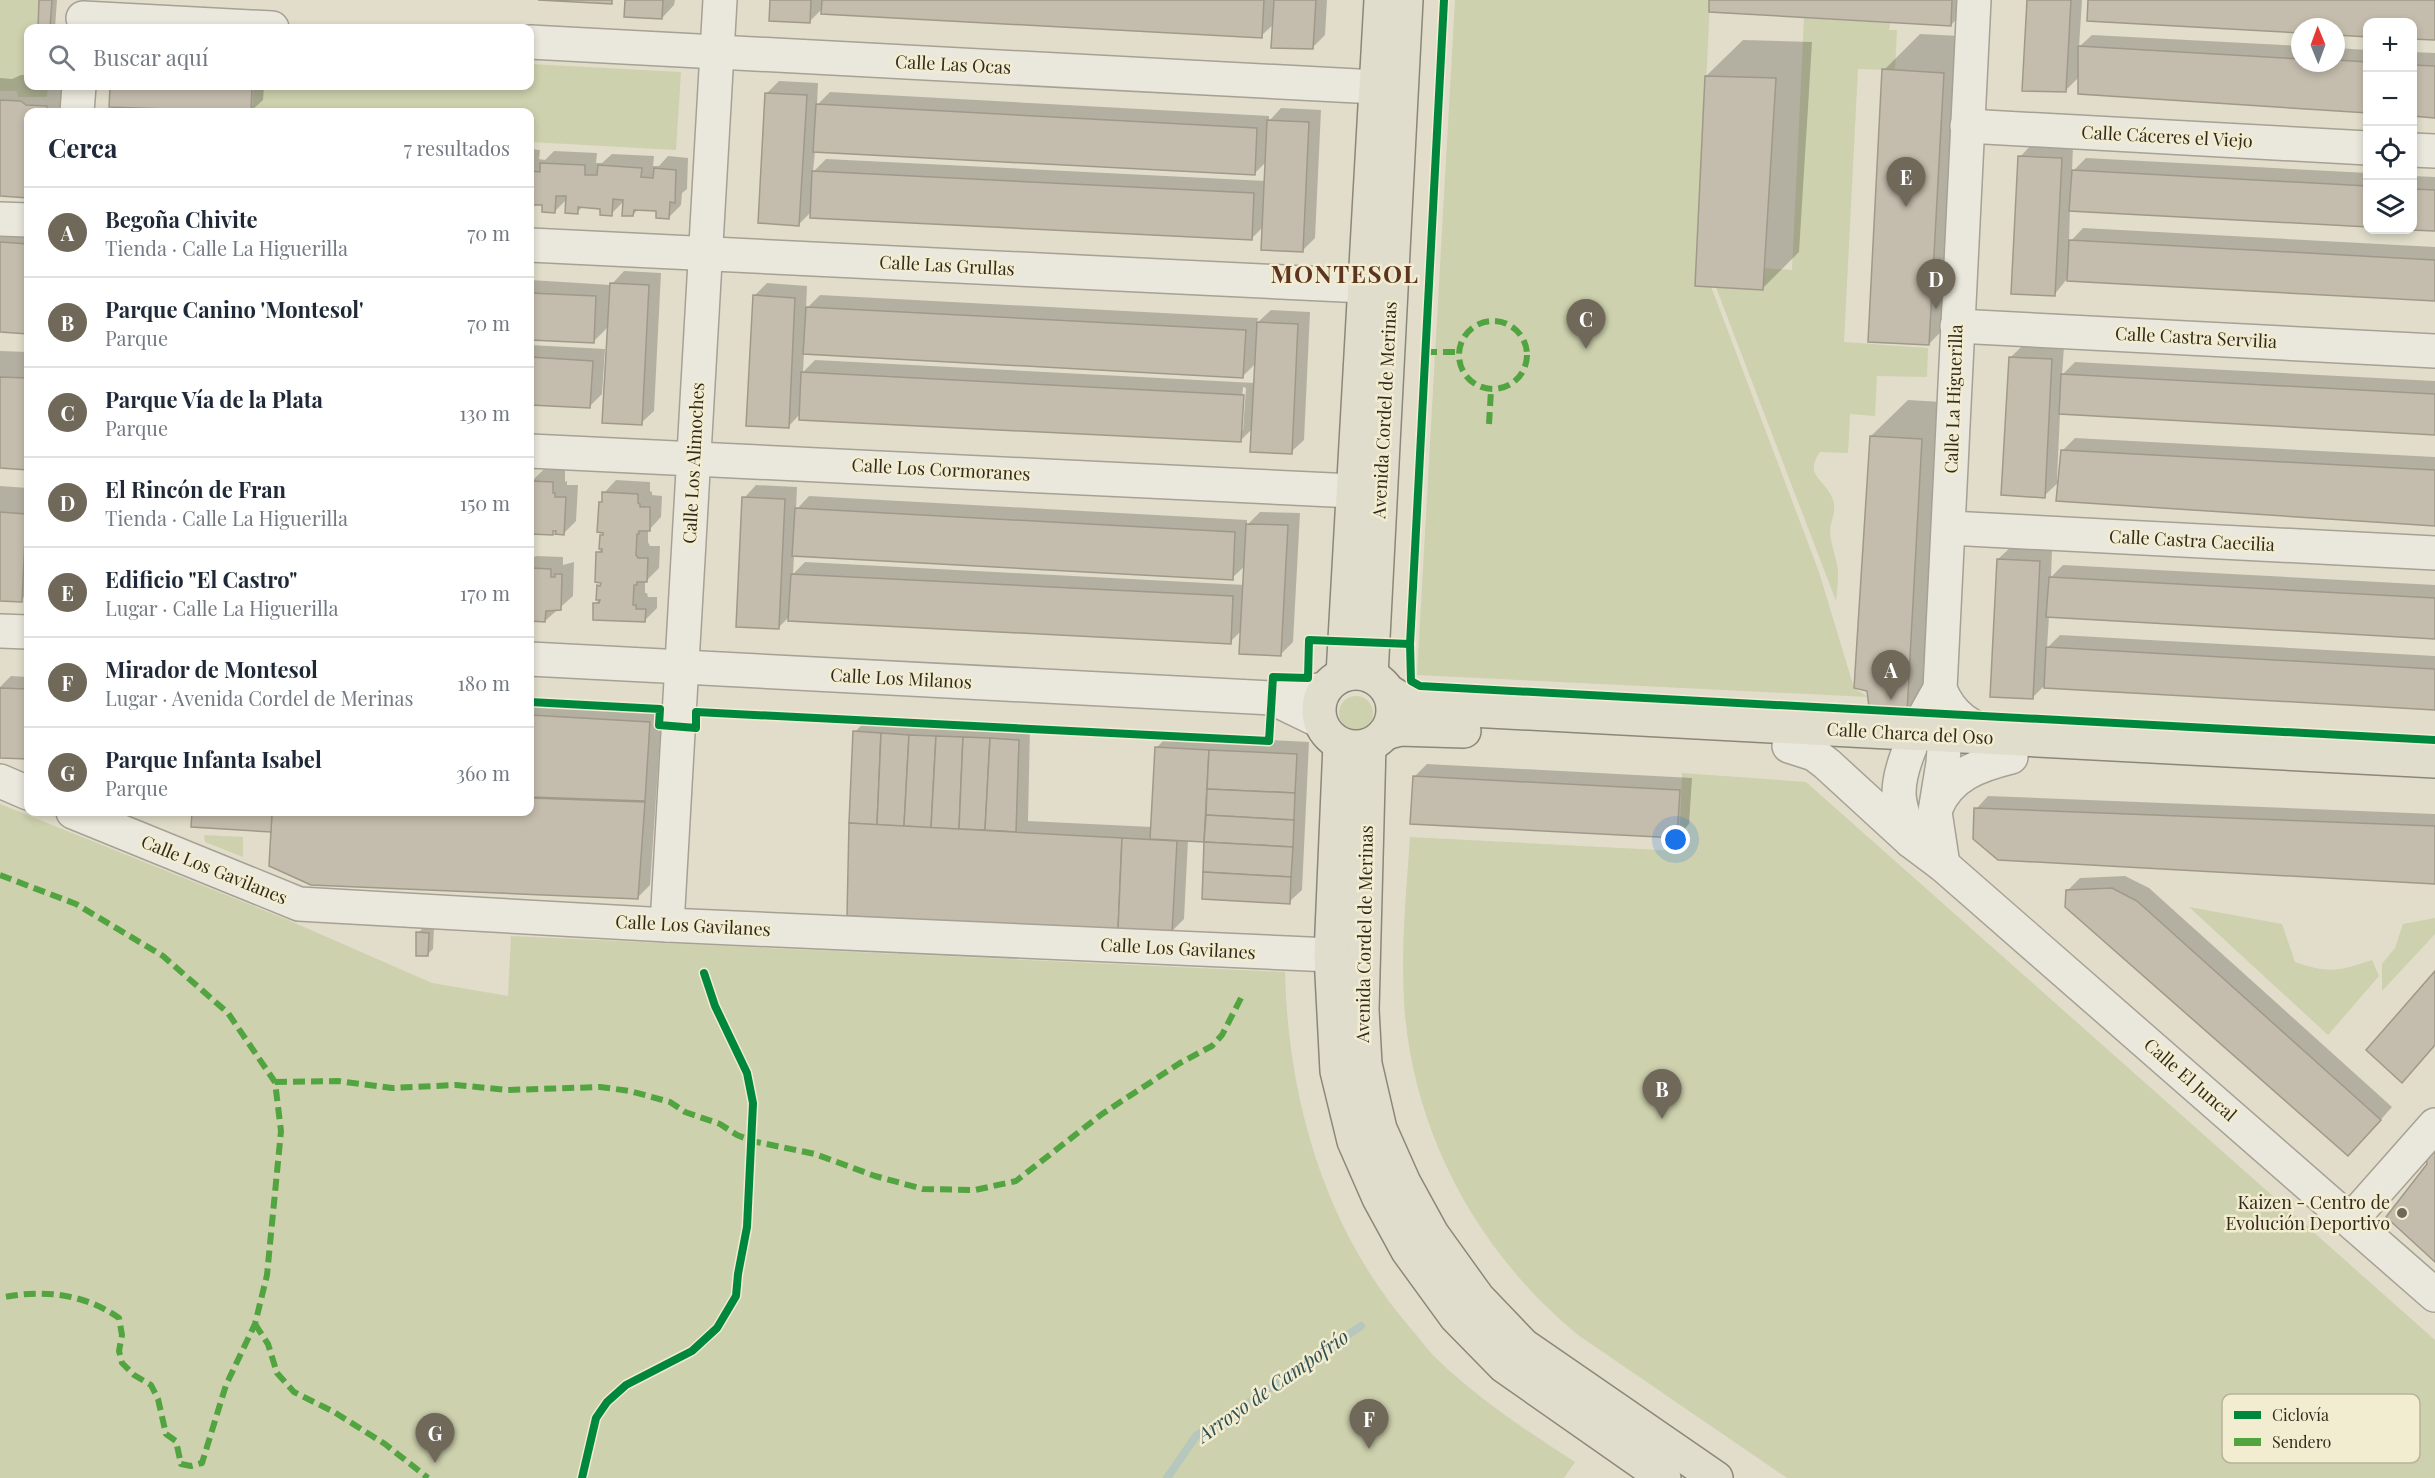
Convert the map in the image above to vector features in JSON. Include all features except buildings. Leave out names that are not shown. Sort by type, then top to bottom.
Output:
[{"type":"main road","name":"Avenida Cordel de Merinas","points":[[1357,683],[1353,491],[1381,0]]},
{"type":"main road","name":"Avenida Cordel de Merinas","points":[[1357,683],[1406,0]]},
{"type":"main road","name":"Calle Charca del Oso","points":[[1357,683],[1411,705],[1433,708],[1881,732],[1933,726],[2005,747],[2435,780]]},
{"type":"main road","points":[[1357,683],[1393,713],[1391,723],[1353,736],[1319,700],[1357,683]]},
{"type":"main road","name":"Calle Charca del Oso","points":[[1353,736],[1400,729],[1789,746],[1933,726]]},
{"type":"main road","name":"Avenida Cordel de Merinas","points":[[1353,736],[1331,955],[1337,1071],[1354,1141],[1378,1198],[1408,1251],[1456,1317],[1504,1366],[1664,1478]]},
{"type":"main road","name":"Avenida Cordel de Merinas","points":[[1353,736],[1365,1064],[1380,1129],[1404,1183],[1432,1234],[1478,1298],[1523,1345],[1716,1478]]},
{"type":"main road","name":"Calle Charca del Oso","points":[[2005,747],[2435,761]]},
{"type":"street","name":"Calle Los Alimoches","points":[[667,925],[720,0]]},
{"type":"street","name":"Calle La Higuerilla","points":[[1933,726],[1949,528],[1974,0]]},
{"type":"street","points":[[83,16],[209,24]]},
{"type":"street","name":"Calle Las Ocas","points":[[534,42],[1376,87]]},
{"type":"street","points":[[77,108],[79,90]]},
{"type":"street","name":"Calle Cáceres el Viejo","points":[[1967,126],[2363,148]]},
{"type":"street","points":[[2417,150],[2435,151]]},
{"type":"street","points":[[0,219],[24,220]]},
{"type":"street","name":"Calle Las Grullas","points":[[534,245],[1364,286]]},
{"type":"street","name":"Calle Castra Servilia","points":[[1957,326],[2435,351]]},
{"type":"street","name":"Calle Los Cormoranes","points":[[534,451],[1353,491]]},
{"type":"street","name":"Calle Castra Caecilia","points":[[1949,528],[2435,554]]},
{"type":"street","points":[[0,631],[24,632]]},
{"type":"street","name":"Calle Los Milanos","points":[[534,659],[1272,698],[1357,683]]},
{"type":"street","name":"Calle Los Milanos","points":[[1272,698],[1353,736]]},
{"type":"street","points":[[1933,726],[1979,730],[2005,747],[1950,784],[1941,795],[1935,812]]},
{"type":"street","points":[[1933,726],[1935,812],[1943,866]]},
{"type":"street","points":[[1911,841],[1899,794],[1933,726]]},
{"type":"street","name":"Calle El Juncal","points":[[1789,746],[1814,754],[1827,764],[1911,841],[1943,866],[2435,1295]]},
{"type":"street","points":[[0,781],[24,791]]},
{"type":"street","name":"Calle Los Gavilanes","points":[[83,816],[298,904],[667,925],[1331,955]]},
{"type":"street","points":[[2351,1220],[2435,1125]]},
{"type":"green space","points":[[0,0],[52,0],[50,24],[24,24],[24,90],[48,90],[47,97],[18,97],[17,91],[0,91]]},
{"type":"green space","points":[[1455,0],[1710,0],[1698,252],[1819,572],[1854,688],[1868,697],[1417,675]]},
{"type":"green space","points":[[1804,18],[1890,23],[1889,30],[1897,30],[1895,70],[1858,69],[1844,342],[1928,348],[1927,377],[1877,376],[1875,416],[1850,414],[1848,453],[1820,452],[1815,460],[1817,478],[1830,493],[1834,504],[1830,532],[1838,572],[1836,601],[1707,264],[1792,270]]},
{"type":"green space","points":[[534,64],[681,72],[676,150],[534,142],[534,108],[252,108],[254,90],[534,90]]},
{"type":"green space","points":[[1356,696],[1368,701],[1373,713],[1368,725],[1356,730],[1344,725],[1339,713],[1344,701]]},
{"type":"green space","points":[[1682,773],[1806,782],[2435,1340],[2435,1478],[1787,1478],[1578,1335],[1543,1303],[1512,1269],[1484,1232],[1439,1151],[1423,1107],[1412,1062],[1405,1015],[1404,926],[1410,837],[1679,851]]},
{"type":"green space","points":[[0,804],[24,814],[24,816],[30,816],[288,920],[432,983],[508,996],[511,936],[1285,972],[1294,1069],[1304,1116],[1317,1163],[1356,1251],[1382,1292],[1435,1357],[1487,1402],[1575,1462],[1564,1478],[0,1478]]},
{"type":"green space","points":[[204,835],[243,837],[243,857],[205,842]]},
{"type":"green space","points":[[2189,907],[2282,924],[2295,962],[2334,970],[2372,960],[2379,976],[2328,1035]]},
{"type":"green space","points":[[2435,918],[2435,934],[2382,991],[2382,964],[2395,948],[2403,924]]},
{"type":"waterway","name":"Arroyo de Campofrío","points":[[1167,1478],[1196,1436],[1243,1407],[1361,1326]]},
{"type":"marked path","points":[[1486,321],[1500,321],[1512,326],[1522,336],[1527,355],[1522,374],[1512,384],[1500,389],[1486,389],[1474,384],[1464,374],[1459,362],[1459,348],[1464,336],[1474,326],[1486,321]]},
{"type":"marked path","points":[[1425,352],[1458,352]]},
{"type":"marked path","points":[[1489,424],[1491,390]]},
{"type":"marked path","points":[[0,875],[76,904],[163,956],[228,1013],[275,1082],[281,1131],[267,1275],[255,1324],[226,1385],[202,1463],[191,1466],[181,1464],[176,1441],[166,1434],[158,1399],[151,1385],[134,1375],[122,1363],[119,1351],[122,1335],[119,1318],[91,1303],[62,1295],[31,1294],[0,1298]]},
{"type":"marked path","points":[[275,1082],[338,1081],[392,1088],[456,1085],[508,1090],[600,1087],[630,1091],[670,1102],[685,1112],[720,1124],[752,1141],[815,1154],[875,1176],[923,1189],[975,1190],[1016,1181],[1102,1114],[1180,1063],[1212,1046],[1222,1035],[1241,998]]},
{"type":"marked path","points":[[255,1324],[268,1344],[277,1373],[294,1392],[334,1412],[385,1444],[428,1478]]},
{"type":"cycle path","points":[[1444,0],[1410,644],[1411,681],[1420,686],[2435,740]]},
{"type":"cycle path","points":[[534,702],[660,709],[659,725],[696,728],[696,712],[1269,741],[1273,677],[1308,678],[1309,640],[1410,644]]},
{"type":"cycle path","points":[[582,1478],[596,1418],[607,1402],[626,1385],[692,1351],[717,1328],[736,1296],[747,1227],[753,1103],[747,1073],[715,1006],[704,973]]},
{"type":"place","name":"Edificio \"El Castro\"","points":[[1906,207]]},
{"type":"place","name":"El Rincón de Fran","points":[[1936,309]]},
{"type":"place","name":"Parque Vía de la Plata","points":[[1586,349]]},
{"type":"place","name":"Begoña Chivite","points":[[1891,700]]},
{"type":"place","name":"Parque Canino 'Montesol'","points":[[1662,1119]]},
{"type":"place","name":"Kaizen - Centro de Evolución Deportivo","points":[[2402,1213]]},
{"type":"place","name":"Mirador de Montesol","points":[[1369,1449]]},
{"type":"place","name":"Parque Infanta Isabel","points":[[435,1463]]},
{"type":"district","name":"MONTESOL","points":[[1345,275]]}]
